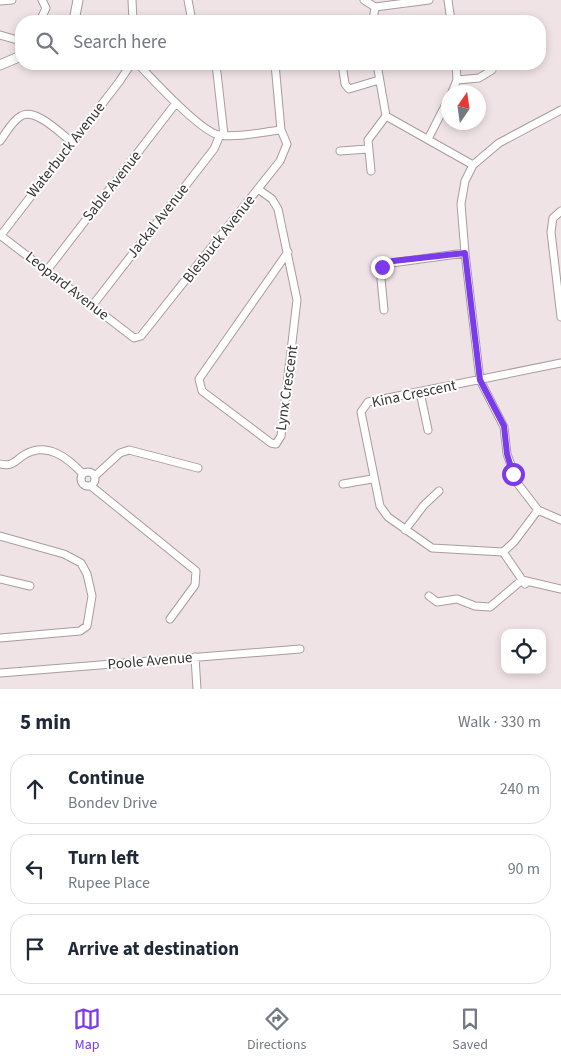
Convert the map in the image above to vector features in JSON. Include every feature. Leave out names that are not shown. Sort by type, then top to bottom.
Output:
[{"type":"street","points":[[0,1],[12,0]]},
{"type":"street","points":[[42,0],[46,8],[43,15]]},
{"type":"street","points":[[75,15],[78,0]]},
{"type":"street","points":[[132,0],[133,15]]},
{"type":"street","points":[[188,0],[191,15]]},
{"type":"street","points":[[364,0],[374,7],[429,0]]},
{"type":"street","points":[[448,0],[450,15]]},
{"type":"street","points":[[373,15],[374,7]]},
{"type":"street","points":[[0,35],[15,39]]},
{"type":"street","points":[[0,65],[15,59]]},
{"type":"street","name":"Waterbuck Avenue","points":[[0,235],[127,70]]},
{"type":"street","points":[[144,70],[203,127],[222,135],[281,130]]},
{"type":"street","points":[[217,70],[222,135]]},
{"type":"street","name":"Blesbuck Avenue","points":[[134,338],[144,334],[284,154],[287,140],[281,130],[276,70]]},
{"type":"street","points":[[343,70],[345,84],[348,89],[353,90],[379,80]]},
{"type":"street","points":[[371,171],[368,149],[369,137],[386,116],[378,70]]},
{"type":"street","points":[[456,85],[458,80],[457,70]]},
{"type":"street","points":[[458,80],[479,78],[492,70]]},
{"type":"street","name":"Sable Avenue","points":[[48,269],[176,103]]},
{"type":"street","points":[[561,110],[499,142],[474,165],[465,182],[462,197],[465,253],[480,380],[504,426],[507,454],[513,474],[538,510],[561,520]]},
{"type":"street","points":[[0,141],[18,117],[30,114],[39,117],[72,142]]},
{"type":"street","points":[[428,139],[441,114]]},
{"type":"street","points":[[386,116],[474,165]]},
{"type":"street","name":"Jackal Avenue","points":[[92,306],[222,135]]},
{"type":"street","points":[[340,152],[368,149]]},
{"type":"street","name":"Lynx Crescent","points":[[258,189],[277,205],[288,252],[296,292],[297,310],[281,436],[276,444],[271,443],[208,396],[200,388],[199,380],[288,252]]},
{"type":"street","points":[[561,211],[554,218],[552,224],[559,277],[561,317]]},
{"type":"street","name":"Leopard Avenue","points":[[0,235],[48,269],[134,338]]},
{"type":"street","points":[[384,310],[381,279],[384,264],[465,253]]},
{"type":"street","name":"Kina Crescent","points":[[503,552],[432,548],[383,512],[372,479],[361,418],[362,408],[368,402],[561,363]]},
{"type":"street","points":[[420,392],[428,430]]},
{"type":"street","points":[[0,464],[10,465],[31,451],[50,450],[69,460],[83,474]]},
{"type":"street","points":[[94,476],[120,453],[129,450],[198,468]]},
{"type":"street","points":[[83,474],[90,472],[94,476],[94,483],[91,486]]},
{"type":"street","points":[[83,474],[82,483],[91,486],[196,571],[195,585],[170,619]]},
{"type":"street","points":[[343,484],[372,479]]},
{"type":"street","points":[[406,530],[424,506],[439,491]]},
{"type":"street","points":[[538,510],[514,542],[503,552],[523,582],[561,589]]},
{"type":"street","points":[[0,536],[76,560],[87,574],[92,601],[87,626],[80,631],[0,638]]},
{"type":"street","points":[[0,579],[30,586]]},
{"type":"street","points":[[429,596],[437,602],[458,599],[481,608],[490,607],[523,582]]},
{"type":"street","name":"Poole Avenue","points":[[0,673],[300,649]]},
{"type":"street","points":[[195,657],[197,689]]},
{"type":"route","points":[[382,267],[387,262],[465,253],[480,380],[504,426],[507,454],[513,474]]}]
